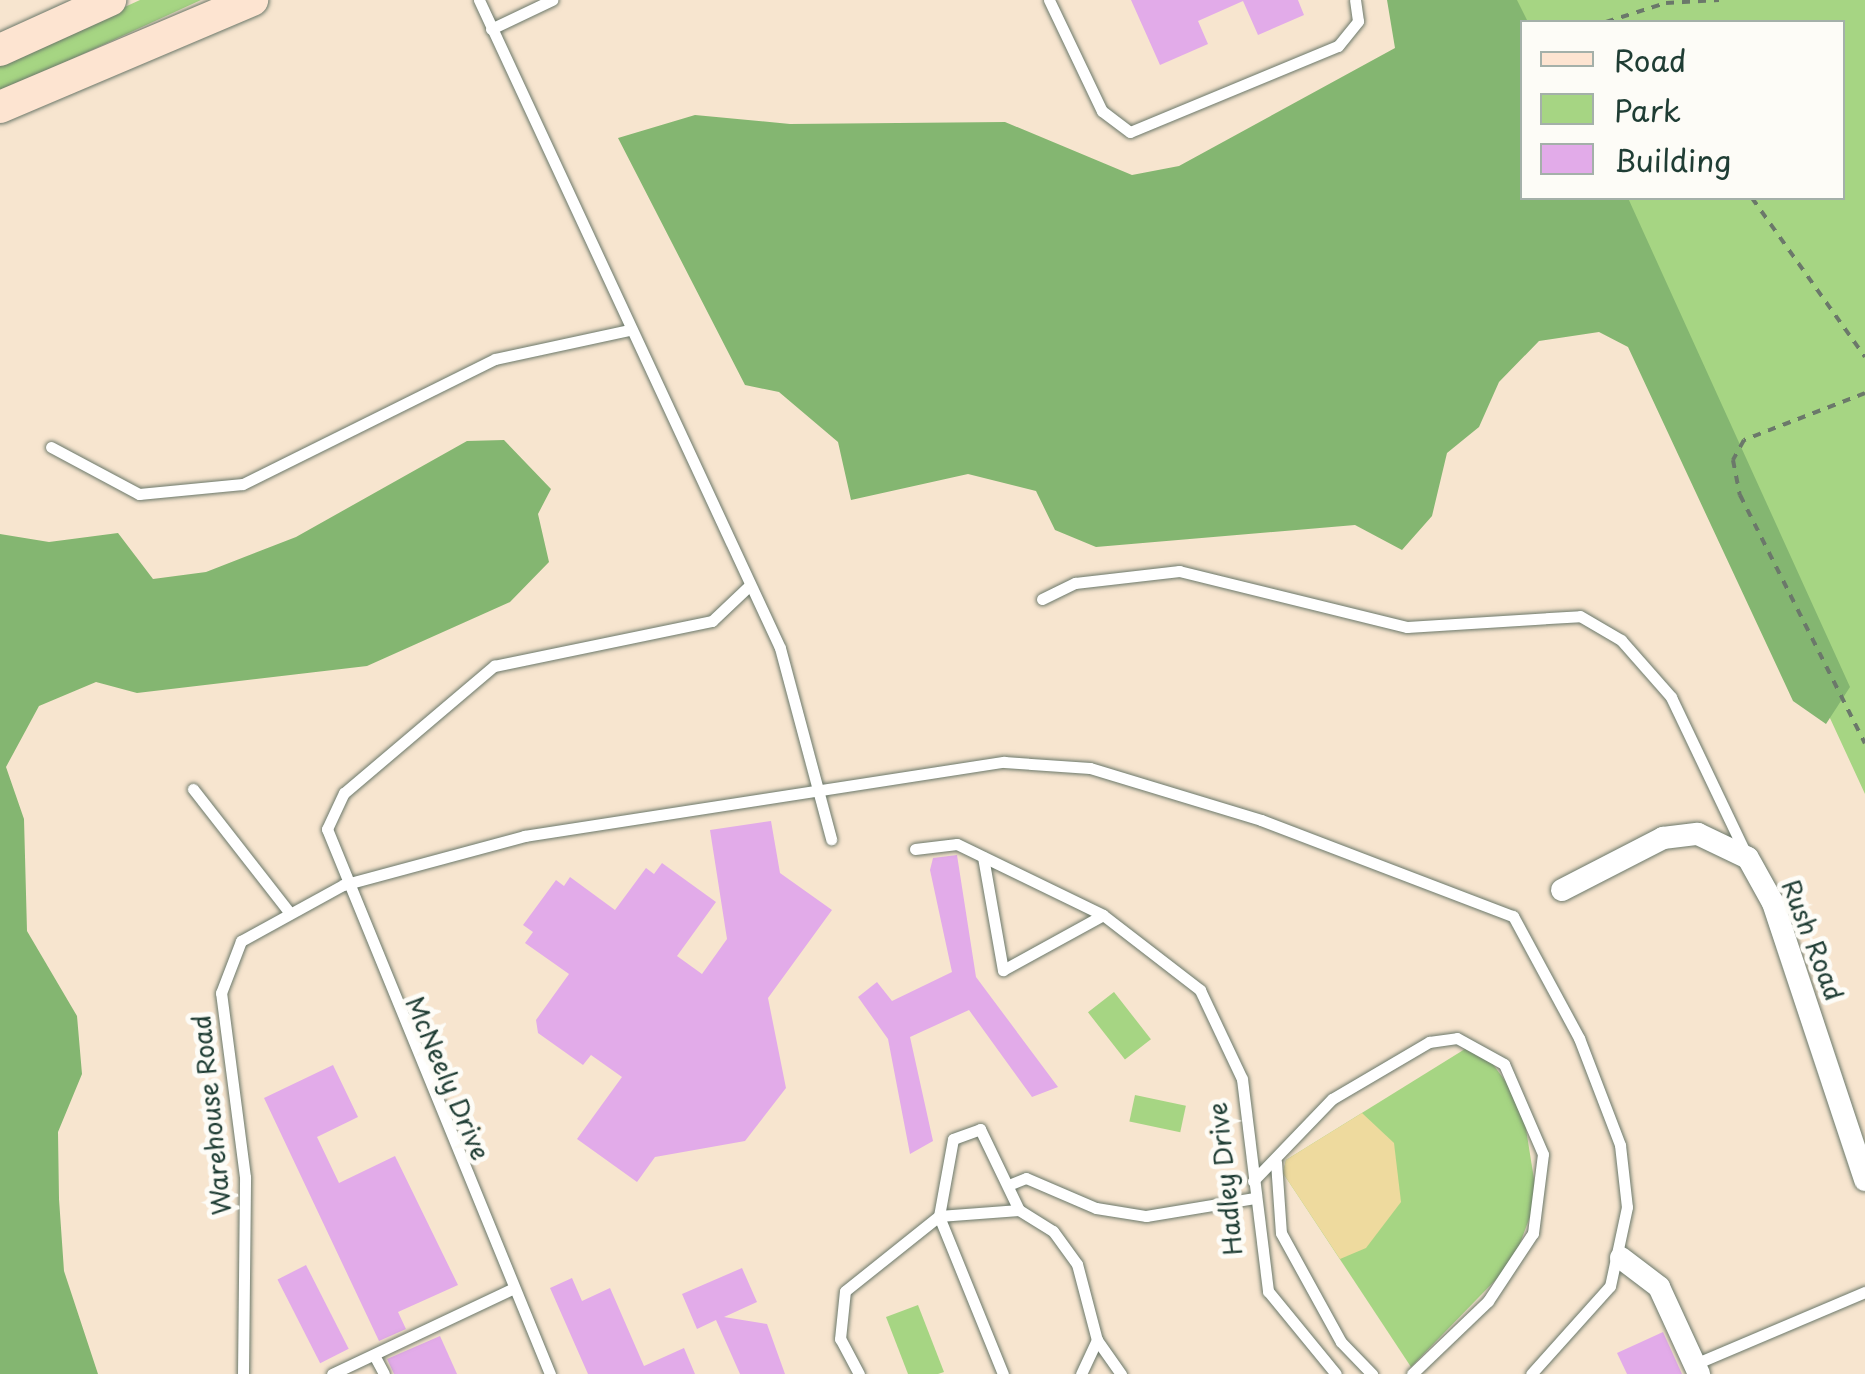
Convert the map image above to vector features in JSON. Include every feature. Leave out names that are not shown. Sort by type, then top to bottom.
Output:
[{"type":"main road","points":[[0,50],[110,0]]},
{"type":"main road","points":[[0,107],[252,0]]},
{"type":"street","points":[[1562,890],[1663,838],[1698,834],[1748,858]]},
{"type":"street","name":"Rush Road","points":[[1748,858],[1773,903],[1865,1180]]},
{"type":"street","points":[[1622,1258],[1660,1287],[1697,1369]]},
{"type":"lane","points":[[479,0],[780,648],[831,839]]},
{"type":"lane","points":[[491,29],[552,0]]},
{"type":"lane","points":[[1050,0],[1102,111],[1130,132],[1338,46],[1358,21],[1355,0]]},
{"type":"lane","points":[[51,447],[139,494],[243,484],[494,359],[630,330]]},
{"type":"lane","points":[[1042,598],[1075,583],[1180,571],[1407,627],[1580,616],[1620,640],[1670,697],[1748,858]]},
{"type":"lane","points":[[342,885],[327,829],[344,793],[457,688],[552,650],[712,621],[750,585]]},
{"type":"lane","name":"Warehouse Road","points":[[243,1374],[244,1177],[221,993],[240,941],[342,885],[524,836],[1004,762],[1090,768],[1438,881],[1513,916],[1579,1038],[1620,1145],[1622,1258]]},
{"type":"lane","points":[[193,788],[290,913]]},
{"type":"lane","name":"Hadley Drive","points":[[915,849],[957,844],[1103,915],[1167,958],[1224,1030],[1242,1078],[1268,1292],[1336,1374]]},
{"type":"lane","points":[[984,856],[1004,970],[1103,915]]},
{"type":"lane","name":"McNeely Drive","points":[[342,885],[550,1374]]},
{"type":"lane","points":[[1253,1181],[1276,1162],[1332,1099],[1429,1042],[1457,1038],[1504,1064],[1543,1154],[1533,1232],[1488,1300],[1412,1374]]},
{"type":"lane","points":[[1003,1374],[938,1216],[953,1139],[980,1128],[1010,1184],[1019,1210]]},
{"type":"lane","points":[[1276,1162],[1282,1232],[1324,1316],[1372,1374]]},
{"type":"lane","points":[[1010,1184],[1026,1178],[1096,1208],[1146,1216],[1255,1198]]},
{"type":"lane","points":[[858,1374],[840,1338],[845,1291],[938,1216],[1019,1210],[1053,1231],[1076,1264],[1097,1340],[1121,1374]]},
{"type":"lane","points":[[1531,1374],[1610,1286],[1622,1258]]},
{"type":"lane","points":[[332,1374],[512,1289]]},
{"type":"lane","points":[[1697,1369],[1865,1292]]},
{"type":"lane","points":[[1081,1374],[1097,1340]]},
{"type":"lane","points":[[374,1355],[384,1374]]},
{"type":"path","points":[[1612,20],[1666,2],[1718,0]]},
{"type":"path","points":[[1753,200],[1865,357]]},
{"type":"path","points":[[1865,393],[1744,440],[1733,460],[1740,495],[1865,744]]},
{"type":"green space","points":[[140,0],[201,0],[0,92],[0,64]]},
{"type":"green space","points":[[1387,0],[1517,0],[1527,20],[1520,20],[1520,200],[1629,200],[1850,687],[1826,724],[1793,701],[1628,347],[1599,332],[1539,341],[1499,382],[1479,427],[1447,453],[1432,516],[1402,550],[1355,525],[1096,547],[1055,530],[1036,491],[968,474],[851,500],[838,442],[779,392],[745,385],[618,138],[695,115],[790,124],[1005,122],[1132,175],[1179,166],[1395,48]]},
{"type":"green space","points":[[1499,0],[1865,0],[1865,794],[1591,200],[1845,200],[1845,20],[1520,20]]},
{"type":"green space","points":[[504,440],[551,489],[538,514],[549,562],[510,602],[367,666],[137,693],[96,682],[39,706],[6,767],[24,819],[27,931],[77,1016],[82,1074],[58,1132],[59,1199],[64,1271],[98,1374],[0,1374],[0,534],[49,542],[118,533],[153,579],[206,572],[296,537],[467,441]]},
{"type":"green space","points":[[1114,992],[1151,1039],[1125,1060],[1088,1012]]},
{"type":"green space","points":[[1465,1049],[1484,1052],[1522,1104],[1537,1198],[1513,1262],[1411,1367],[1283,1173],[1286,1160]]},
{"type":"green space","points":[[1135,1095],[1186,1106],[1180,1132],[1129,1121]]},
{"type":"green space","points":[[918,1305],[944,1372],[908,1374],[886,1317]]},
{"type":"sand","points":[[1362,1113],[1394,1143],[1401,1202],[1366,1248],[1340,1259],[1283,1173],[1286,1160]]},
{"type":"building","points":[[1131,0],[1298,0],[1304,15],[1258,35],[1243,1],[1198,21],[1208,44],[1160,65]]},
{"type":"building","points":[[771,821],[780,873],[832,910],[768,998],[786,1088],[745,1141],[655,1157],[637,1182],[577,1139],[622,1077],[591,1055],[583,1065],[538,1033],[536,1020],[569,974],[525,943],[533,932],[523,925],[556,880],[564,886],[570,877],[615,910],[646,868],[654,874],[662,863],[716,902],[677,956],[702,974],[727,939],[710,830]]},
{"type":"building","points":[[957,855],[976,977],[1058,1087],[1032,1097],[969,1010],[910,1037],[933,1141],[910,1154],[888,1039],[858,997],[877,982],[892,1001],[952,972],[930,870],[933,858]]},
{"type":"building","points":[[333,1065],[358,1117],[317,1137],[339,1183],[395,1156],[458,1285],[398,1312],[406,1329],[379,1341],[264,1098]]},
{"type":"building","points":[[306,1265],[349,1349],[320,1363],[277,1280]]},
{"type":"building","points":[[742,1268],[757,1302],[724,1317],[767,1324],[785,1374],[740,1374],[716,1320],[697,1329],[682,1294]]},
{"type":"building","points":[[572,1278],[582,1301],[610,1288],[644,1366],[684,1348],[695,1374],[588,1374],[550,1288]]},
{"type":"building","points":[[1663,1332],[1682,1374],[1627,1374],[1617,1353]]},
{"type":"building","points":[[440,1336],[457,1374],[394,1374],[387,1359]]}]
